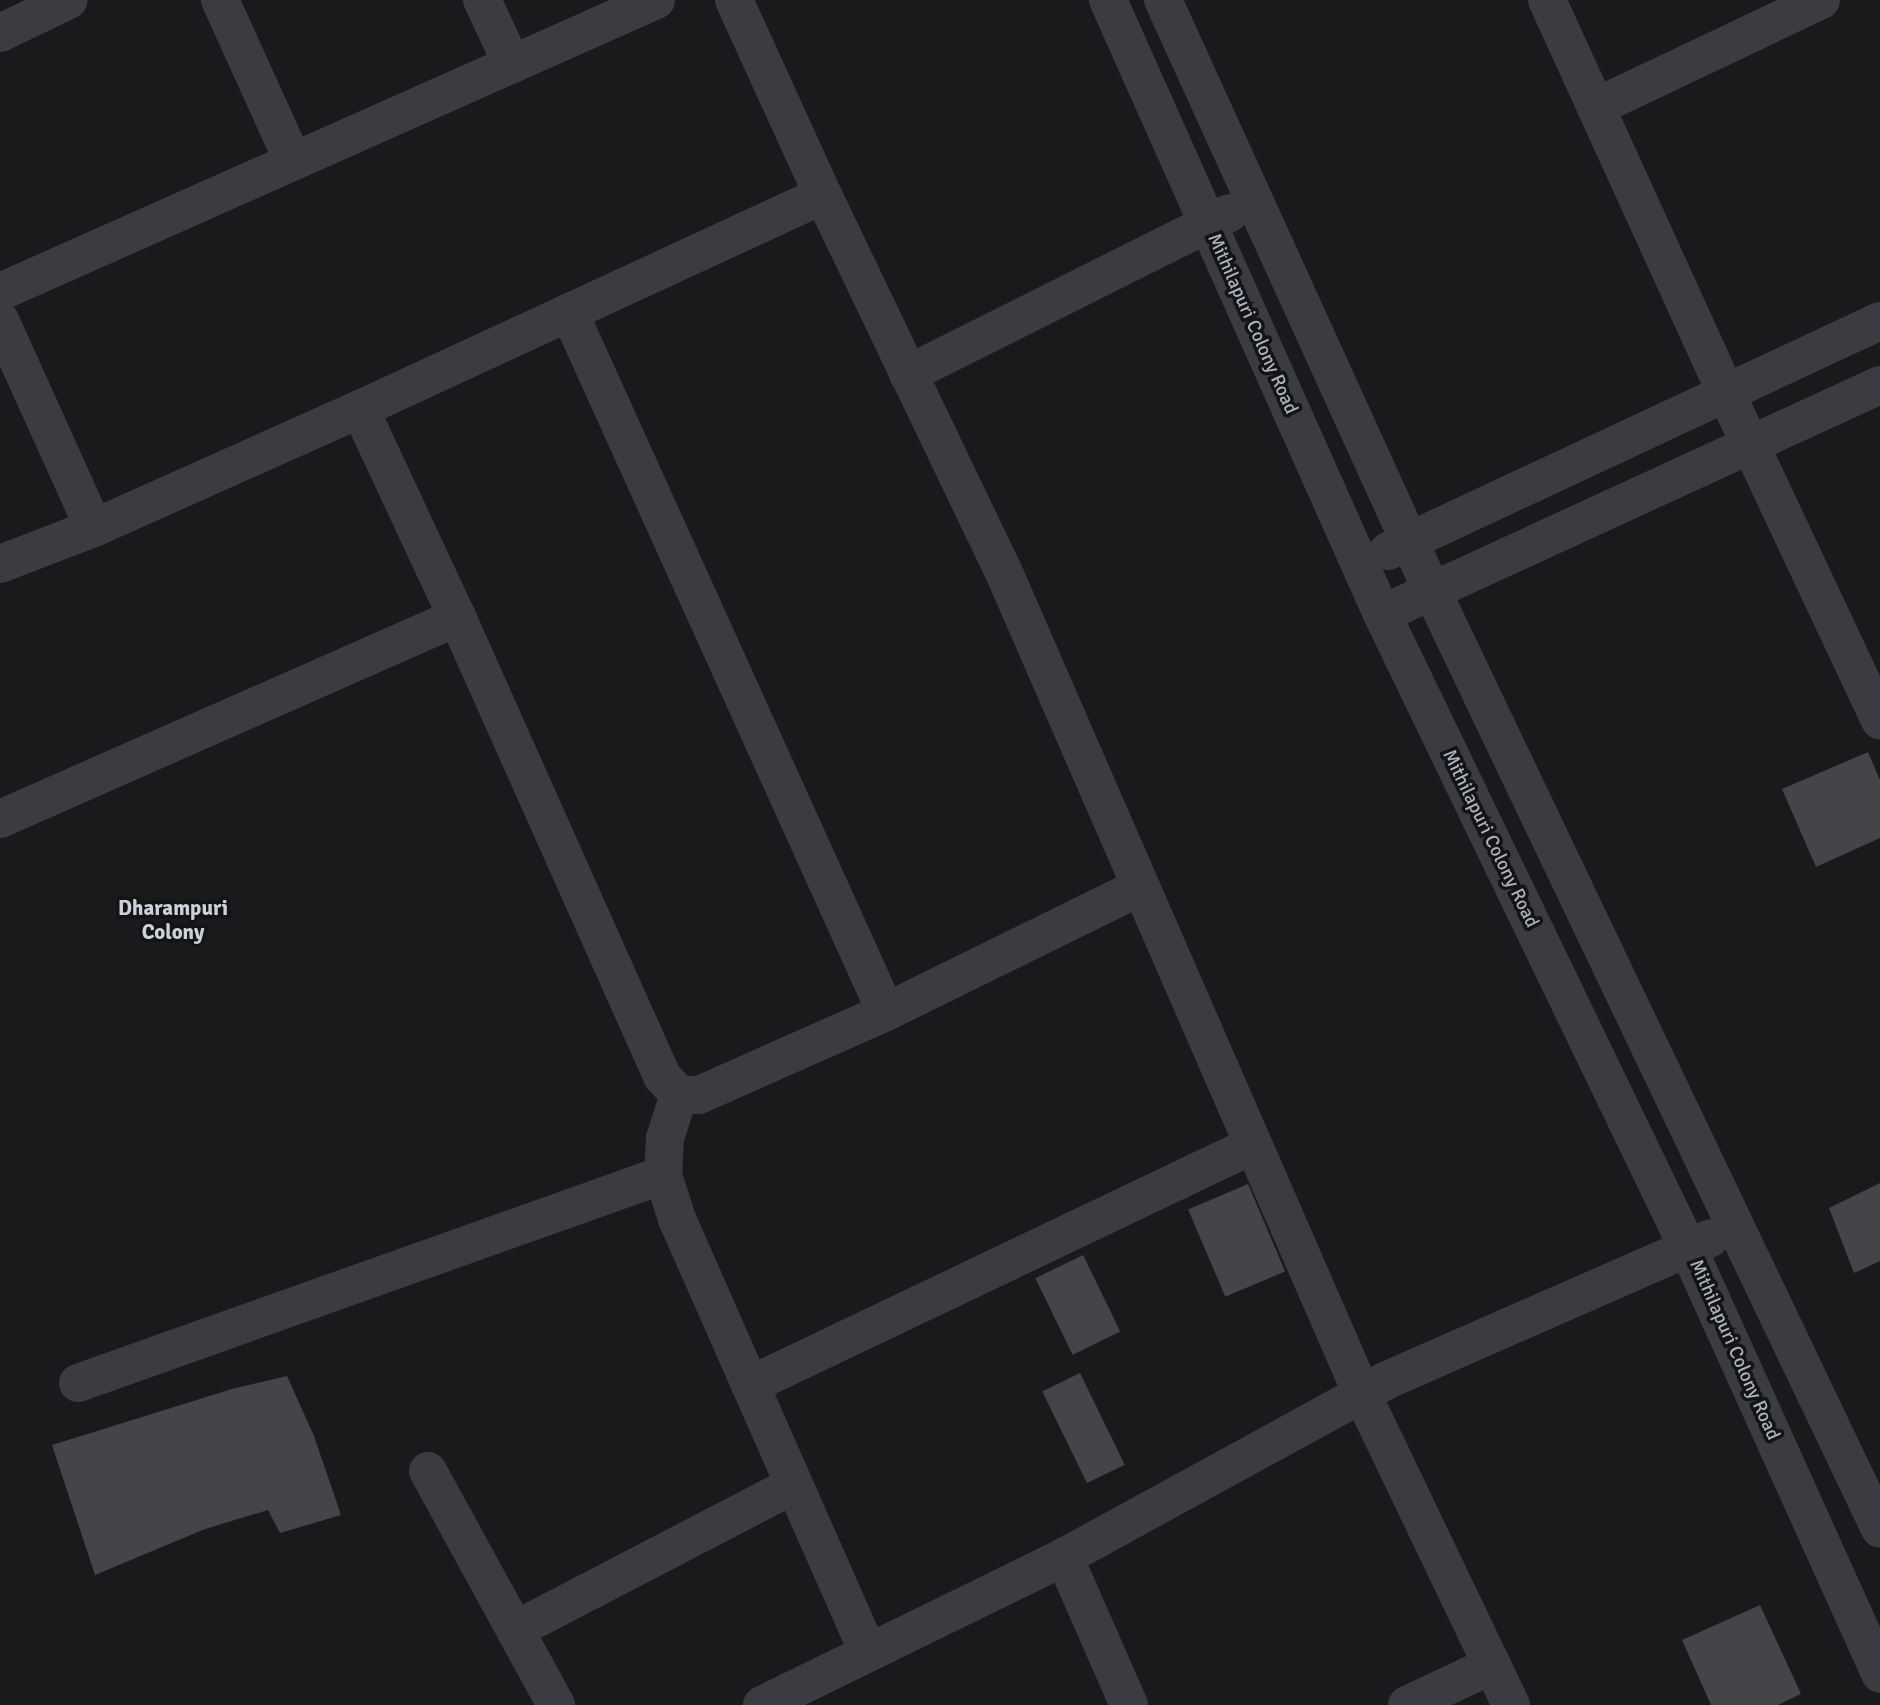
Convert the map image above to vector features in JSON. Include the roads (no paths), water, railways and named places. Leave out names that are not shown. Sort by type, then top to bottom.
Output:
[{"type":"street","points":[[0,33],[69,0]]},
{"type":"street","points":[[220,0],[293,161]]},
{"type":"street","points":[[482,0],[512,64]]},
{"type":"street","points":[[0,292],[656,0]]},
{"type":"street","points":[[734,0],[822,195],[1002,568],[1362,1394],[1511,1705]]},
{"type":"street","name":"Mithilapuri Colony Road","points":[[1108,0],[1382,614],[1688,1248],[1880,1674]]},
{"type":"street","points":[[1163,0],[1432,591],[1738,1226],[1880,1529]]},
{"type":"street","points":[[1547,0],[1750,443],[1868,666],[1880,721]]},
{"type":"street","points":[[1596,107],[1812,2]]},
{"type":"street","points":[[0,564],[94,528],[360,409],[822,195]]},
{"type":"street","points":[[908,374],[1253,202]]},
{"type":"street","points":[[569,312],[886,1012]]},
{"type":"street","points":[[0,320],[94,528]]},
{"type":"street","points":[[1361,564],[1880,321]]},
{"type":"street","points":[[1382,614],[1880,385]]},
{"type":"street","points":[[360,409],[457,617],[662,1076],[679,1095],[699,1095],[886,1012],[1140,887]]},
{"type":"street","points":[[0,819],[457,617]]},
{"type":"street","points":[[679,1095],[665,1138],[663,1175],[677,1219],[868,1653]]},
{"type":"street","points":[[750,1385],[1253,1145]]},
{"type":"street","points":[[78,1383],[663,1175]]},
{"type":"street","points":[[762,1705],[1064,1557],[1362,1394],[1738,1226]]},
{"type":"street","points":[[428,1471],[556,1705]]},
{"type":"street","points":[[515,1630],[794,1485]]},
{"type":"street","points":[[1064,1557],[1129,1705]]},
{"type":"street","points":[[1407,1705],[1492,1665]]},
{"type":"district","name":"Dharampuri Colony","points":[[173,920]]}]
